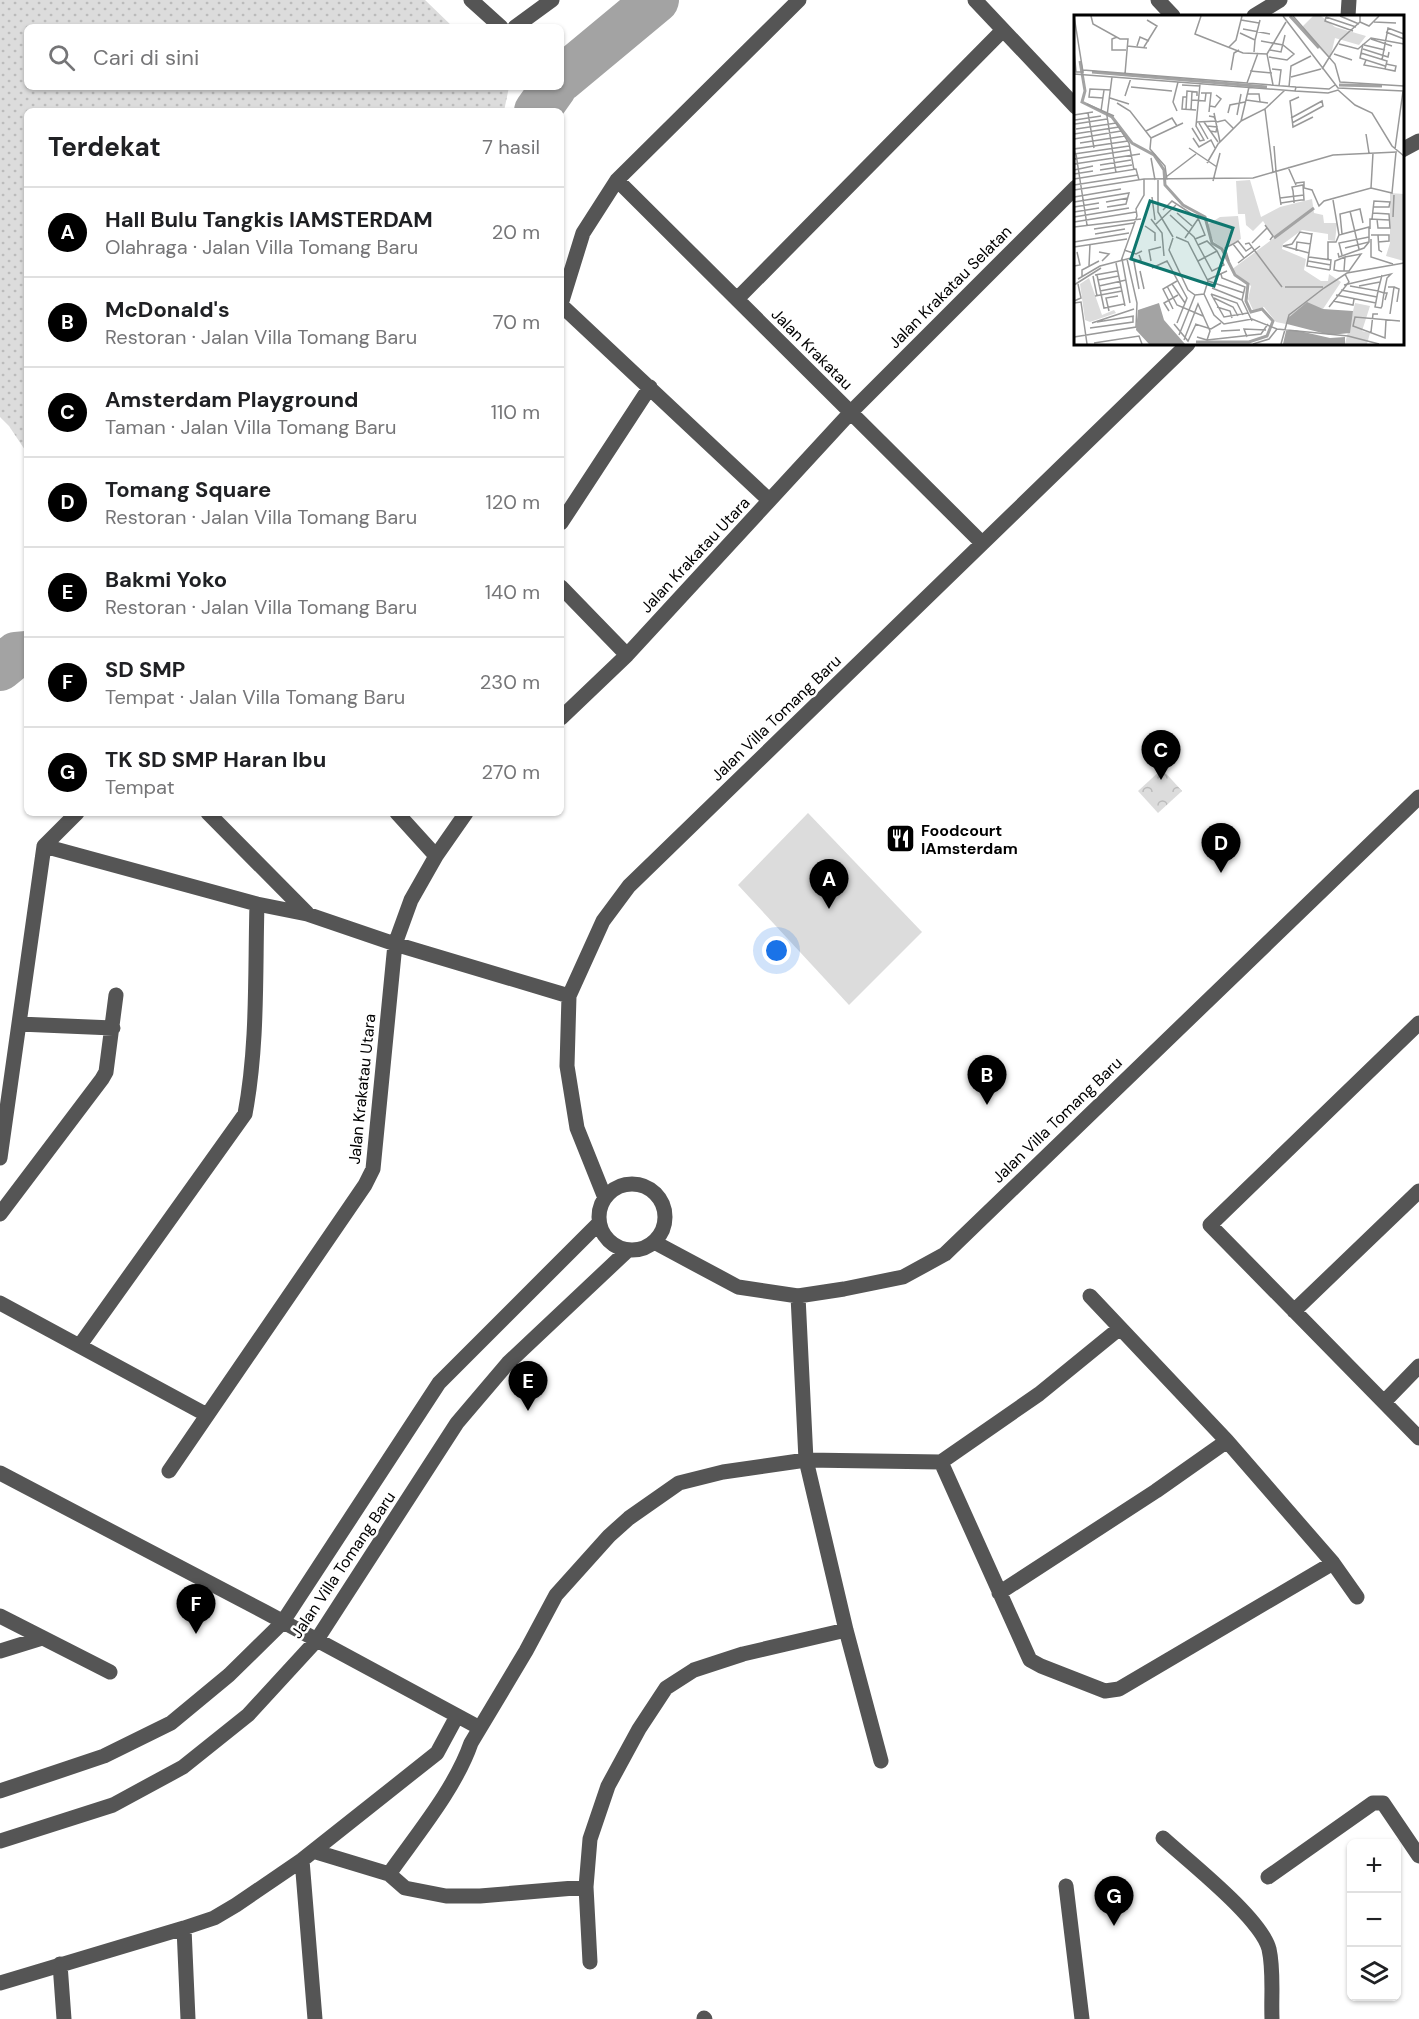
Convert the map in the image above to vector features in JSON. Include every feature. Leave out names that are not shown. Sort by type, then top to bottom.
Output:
[{"type":"street","points":[[471,0],[498,24]]},
{"type":"street","points":[[519,24],[552,0]]},
{"type":"street","points":[[564,295],[583,233],[617,180],[799,0]]},
{"type":"street","points":[[975,0],[1074,105]]},
{"type":"street","points":[[1158,0],[1172,15]]},
{"type":"street","points":[[1256,15],[1280,0]]},
{"type":"street","points":[[1348,15],[1349,0]]},
{"type":"street","points":[[737,300],[1003,30]]},
{"type":"street","points":[[1404,149],[1419,141]]},
{"type":"street","name":"Jalan Krakatau","points":[[617,180],[982,543]]},
{"type":"street","name":"Jalan Krakatau Selatan","points":[[851,412],[1074,189]]},
{"type":"street","points":[[564,308],[769,500]]},
{"type":"street","name":"Jalan Villa Tomang Baru","points":[[605,1198],[577,1128],[567,1066],[569,996],[603,921],[629,886],[1187,345]]},
{"type":"street","points":[[564,518],[650,387]]},
{"type":"street","name":"Jalan Krakatau Utara","points":[[564,715],[627,655],[851,412]]},
{"type":"street","points":[[564,591],[627,655]]},
{"type":"street","name":"Jalan Villa Tomang Baru","points":[[654,1242],[738,1287],[798,1296],[903,1277],[945,1254],[1419,797]]},
{"type":"street","points":[[0,1158],[44,846],[74,816]]},
{"type":"street","points":[[211,816],[307,914]]},
{"type":"street","points":[[400,816],[436,856]]},
{"type":"street","name":"Jalan Krakatau Utara","points":[[169,1471],[365,1185],[373,1169],[395,945],[411,900],[436,856],[464,816]]},
{"type":"street","points":[[44,846],[257,904],[307,914],[395,945],[569,996]]},
{"type":"street","points":[[80,1345],[245,1114],[254,1027],[257,904]]},
{"type":"street","points":[[0,1214],[106,1072],[116,995]]},
{"type":"street","points":[[1419,1023],[1210,1226],[1419,1438]]},
{"type":"street","points":[[19,1024],[113,1028]]},
{"type":"street","points":[[627,1184],[640,1185],[657,1195],[663,1206],[665,1218],[662,1231],[654,1242],[642,1249],[627,1251],[613,1245],[604,1235],[599,1223],[599,1210],[605,1198],[614,1189],[627,1184]]},
{"type":"street","points":[[1294,1311],[1419,1191]]},
{"type":"street","name":"Jalan Villa Tomang Baru","points":[[0,1791],[104,1756],[171,1723],[229,1675],[282,1623],[439,1383],[599,1223]]},
{"type":"street","name":"Jalan Villa Tomang Baru","points":[[0,1841],[112,1805],[183,1767],[248,1716],[316,1641],[457,1424],[508,1363],[627,1251]]},
{"type":"street","points":[[798,1296],[806,1460],[846,1630],[881,1761]]},
{"type":"street","points":[[1090,1296],[1227,1441],[1333,1563],[1357,1597]]},
{"type":"street","points":[[0,1303],[207,1415]]},
{"type":"street","points":[[389,1874],[447,1790],[471,1743],[526,1651],[556,1595],[609,1536],[629,1518],[679,1483],[723,1472],[806,1460],[941,1462],[1039,1394],[1120,1328]]},
{"type":"street","points":[[1384,1402],[1419,1366]]},
{"type":"street","points":[[999,1593],[1156,1491],[1227,1441]]},
{"type":"street","points":[[941,1462],[1030,1659],[1106,1691],[1112,1692],[1333,1563]]},
{"type":"street","points":[[0,1473],[480,1728]]},
{"type":"street","points":[[0,1616],[110,1672]]},
{"type":"street","points":[[590,1962],[586,1887],[590,1839],[608,1786],[639,1729],[666,1688],[694,1670],[744,1654],[846,1630]]},
{"type":"street","points":[[0,1651],[42,1638]]},
{"type":"street","points":[[0,1983],[214,1918],[308,1855],[437,1753],[457,1716]]},
{"type":"street","points":[[1268,1877],[1373,1803],[1383,1803],[1419,1856]]},
{"type":"street","points":[[1162,1838],[1240,1907],[1257,1928],[1268,1947],[1272,2019]]},
{"type":"street","points":[[308,1855],[389,1874],[405,1888],[446,1896],[480,1896],[586,1887]]},
{"type":"street","points":[[308,1855],[315,2019]]},
{"type":"street","points":[[1066,1886],[1082,2019]]},
{"type":"street","points":[[184,1928],[188,2019]]},
{"type":"street","points":[[60,1964],[64,2019]]},
{"type":"green space","points":[[0,0],[425,0],[450,24],[24,24],[24,90],[508,90],[505,108],[24,108],[24,448],[0,417]]},
{"type":"green space","points":[[1162,769],[1182,791],[1158,813],[1138,791]]},
{"type":"green space","points":[[808,813],[922,932],[849,1005],[738,885]]},
{"type":"waterway","points":[[564,77],[656,0]]},
{"type":"waterway","points":[[539,108],[552,90]]},
{"type":"waterway","points":[[0,668],[16,655],[24,654]]},
{"type":"place","name":"Amsterdam Playground","points":[[1161,780]]},
{"type":"place","name":"Foodcourt IAmsterdam","points":[[900,839]]},
{"type":"place","name":"Tomang Square","points":[[1221,873]]},
{"type":"place","name":"Hall Bulu Tangkis IAMSTERDAM","points":[[829,909]]},
{"type":"place","name":"McDonald's","points":[[987,1105]]},
{"type":"place","name":"Bakmi Yoko","points":[[528,1411]]},
{"type":"place","name":"SD SMP","points":[[196,1634]]},
{"type":"place","name":"TK SD SMP Haran Ibu","points":[[1114,1926]]}]
